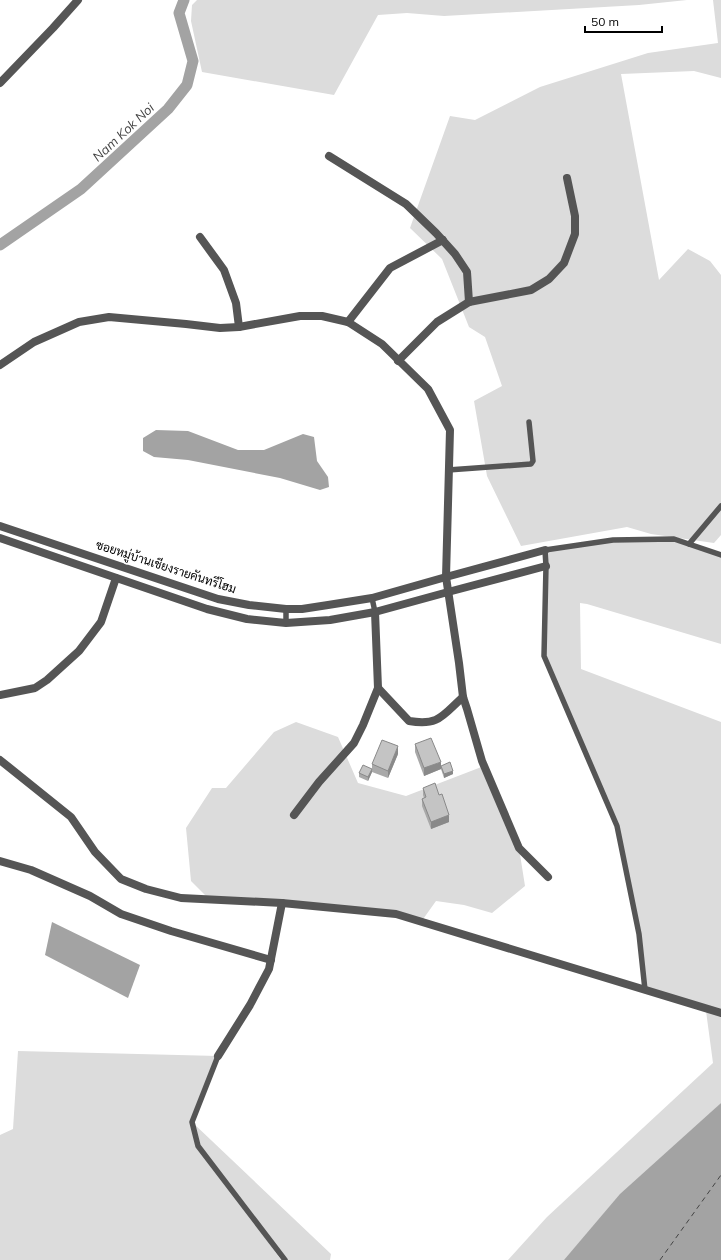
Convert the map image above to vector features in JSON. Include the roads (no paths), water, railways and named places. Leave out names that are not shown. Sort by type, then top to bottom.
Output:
[{"type":"street","points":[[0,83],[78,0]]},
{"type":"street","points":[[329,156],[406,204],[443,240],[467,272],[469,302]]},
{"type":"street","points":[[398,361],[437,322],[469,302],[531,290],[548,280],[564,263],[575,234],[575,216],[567,178]]},
{"type":"street","points":[[200,237],[224,270],[236,303],[239,327]]},
{"type":"street","points":[[348,322],[390,268],[443,240]]},
{"type":"street","points":[[0,365],[34,342],[79,322],[109,317],[220,328],[239,327],[300,316],[322,316],[348,322],[382,344],[428,389],[450,430],[446,577],[459,663],[462,697],[482,761],[519,848],[548,877]]},
{"type":"street","name":"ซอยหมู่บ้านเชียงรายคันทรีโฮม","points":[[0,526],[218,599],[249,605],[286,608],[302,608],[372,598],[545,550]]},
{"type":"street","points":[[0,538],[207,609],[247,619],[286,623],[330,620],[375,612],[546,566]]},
{"type":"street","points":[[0,695],[35,688],[48,680],[79,651],[102,622],[116,578]]},
{"type":"street","points":[[294,815],[319,782],[354,743],[378,688],[375,612]]},
{"type":"street","points":[[378,688],[409,721],[418,723],[428,723],[438,720],[462,697]]},
{"type":"street","points":[[0,760],[71,817],[95,852],[121,879],[146,889],[180,898],[282,903],[396,914],[721,1013]]},
{"type":"street","points":[[0,861],[31,870],[90,896],[121,914],[171,931],[271,960]]},
{"type":"street","points":[[218,1056],[250,1005],[269,969],[282,903]]},
{"type":"lane","points":[[448,470],[531,464],[529,422]]},
{"type":"lane","points":[[689,544],[721,506]]},
{"type":"lane","points":[[13,542],[18,532]]},
{"type":"lane","points":[[645,990],[639,934],[617,826],[544,656],[545,550],[613,540],[674,539],[721,555]]},
{"type":"lane","points":[[207,609],[211,596]]},
{"type":"lane","points":[[372,598],[375,612]]},
{"type":"lane","points":[[286,608],[286,623]]},
{"type":"lane","points":[[218,1056],[192,1122],[198,1146],[285,1260]]},
{"type":"waterway","name":"Nam Kok Noi","points":[[0,245],[81,189],[168,109],[187,85],[193,61],[179,13],[184,0]]}]
